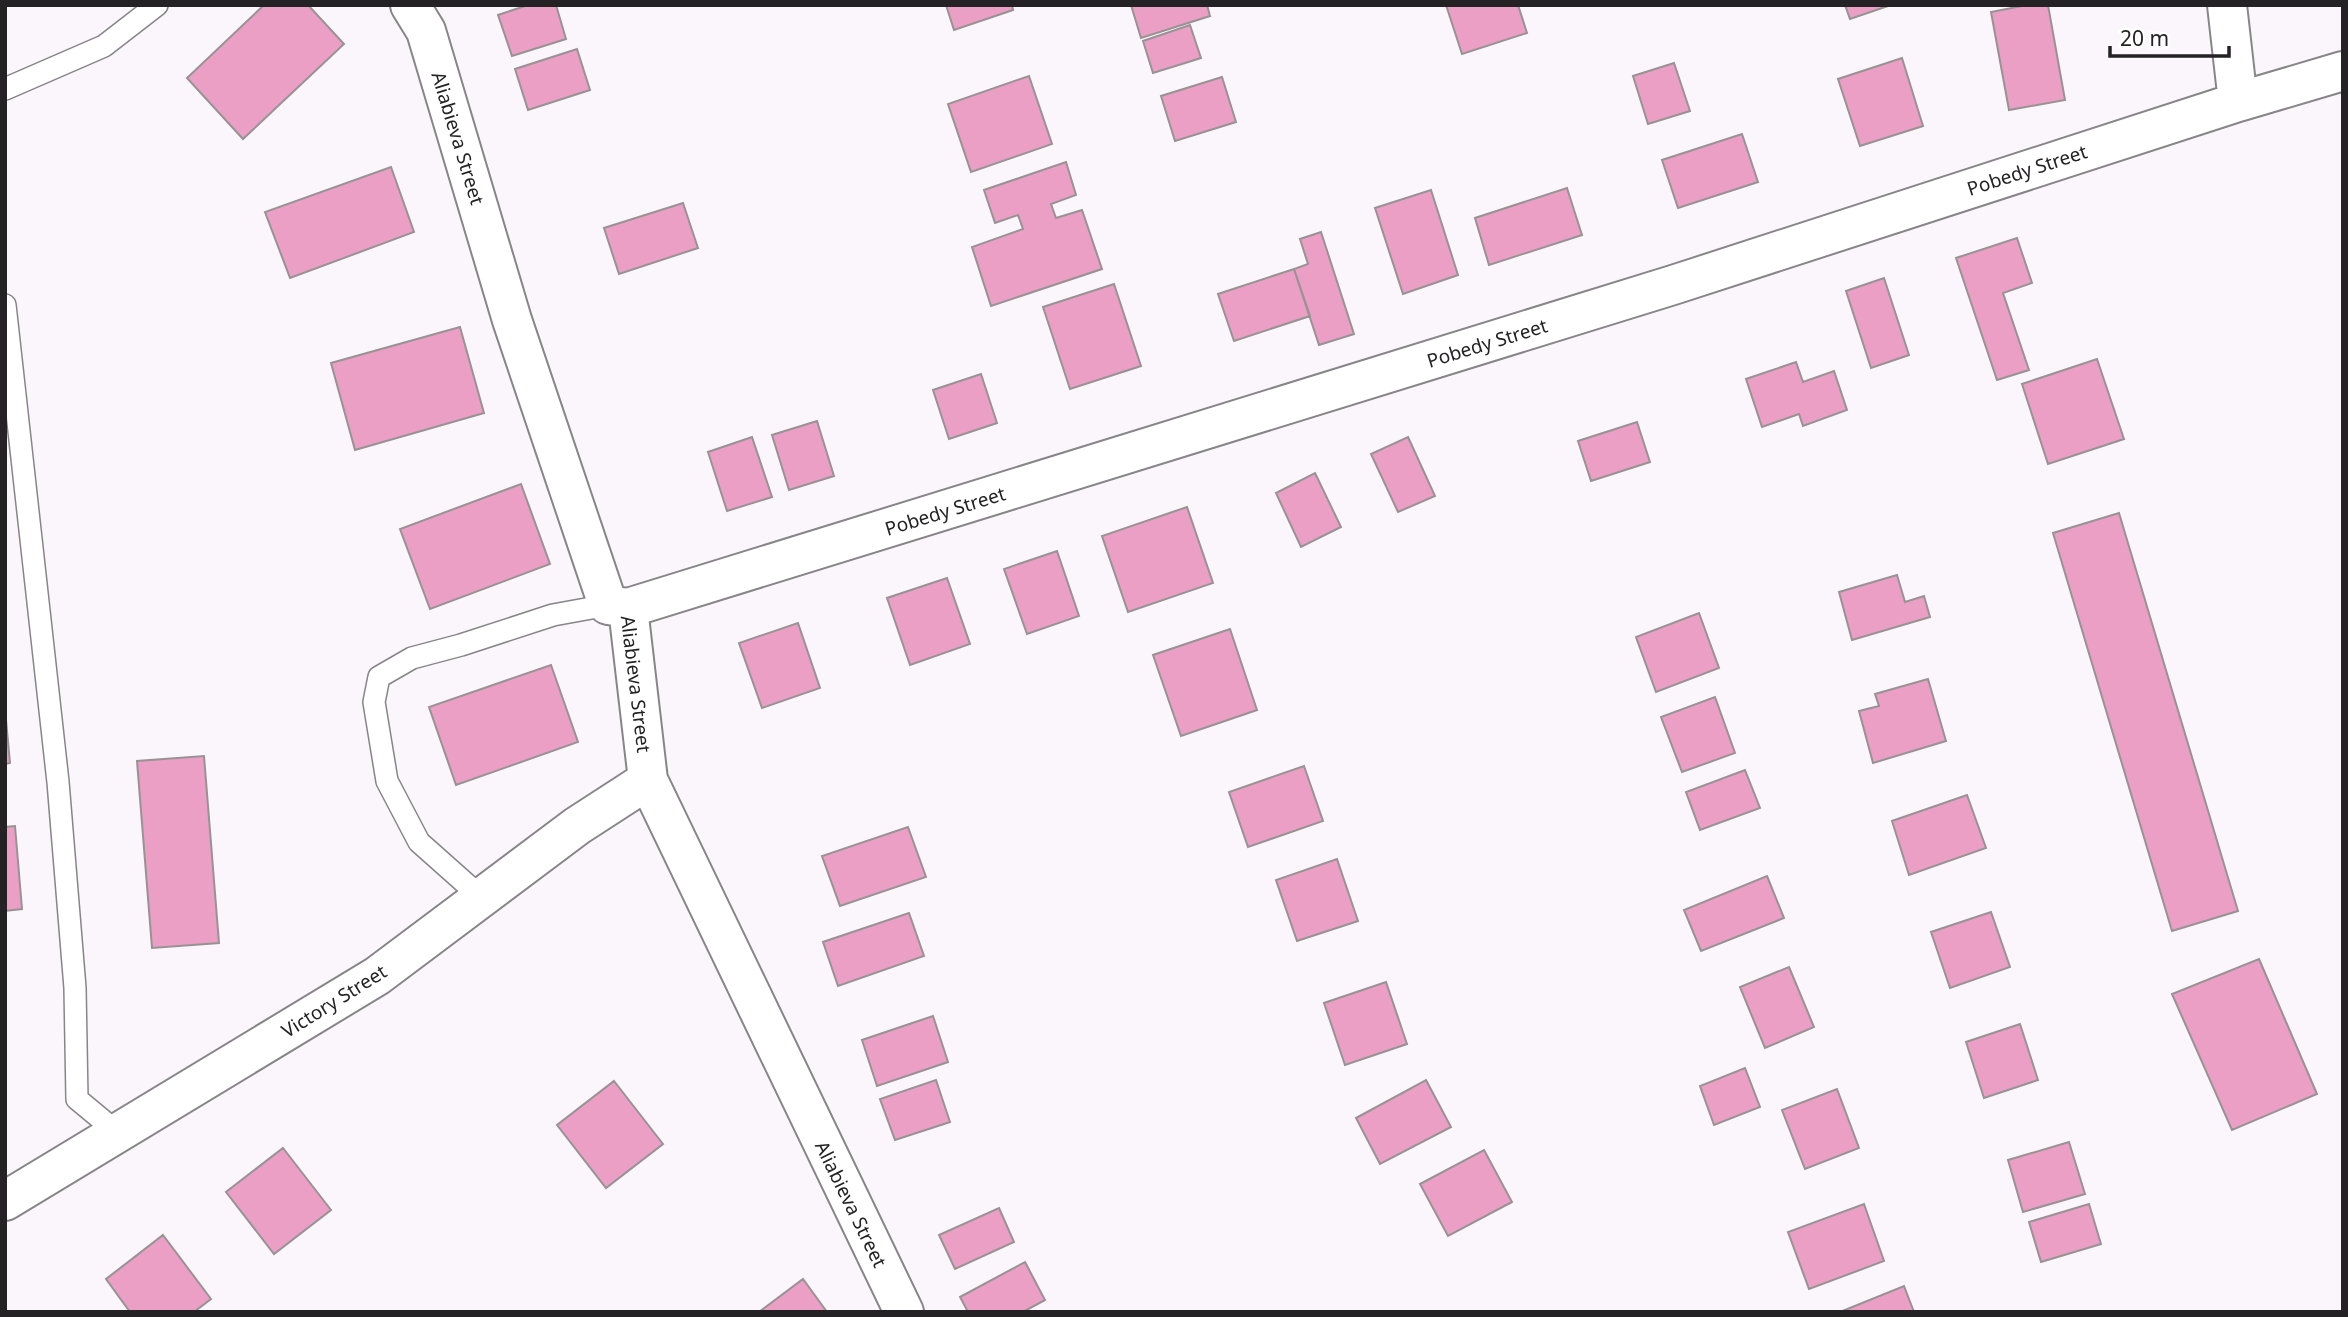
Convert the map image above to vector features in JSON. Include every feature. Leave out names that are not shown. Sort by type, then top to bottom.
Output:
[{"type":"street","name":"Aliabieva Street","points":[[410,5],[426,31],[512,320],[618,607],[649,780],[889,1305]]},
{"type":"street","points":[[2227,5],[2238,102]]},
{"type":"street","name":"Pobedy Street","points":[[618,607],[1647,293],[2238,102],[2343,71]]},
{"type":"street","name":"Victory Street","points":[[5,1201],[377,976],[577,826],[649,780]]},
{"type":"lane","points":[[5,89],[104,46],[157,5]]},
{"type":"lane","points":[[5,305],[58,782],[75,988],[77,1099],[118,1133]]},
{"type":"lane","points":[[482,898],[419,842],[387,781],[374,702],[379,677],[412,658],[553,615],[618,607]]},
{"type":"building","points":[[264,5],[308,5],[344,44],[243,139],[187,78]]},
{"type":"building","points":[[528,5],[556,5],[566,39],[512,56],[498,15]]},
{"type":"building","points":[[946,5],[1012,5],[1013,10],[954,30]]},
{"type":"building","points":[[1131,5],[1207,5],[1210,16],[1141,38]]},
{"type":"building","points":[[1446,5],[1518,5],[1527,33],[1462,54]]},
{"type":"building","points":[[1845,5],[1891,5],[1850,19]]},
{"type":"building","points":[[2027,5],[2048,5],[2065,100],[2009,110],[1991,12]]},
{"type":"building","points":[[1190,25],[1201,58],[1153,73],[1143,41]]},
{"type":"building","points":[[577,49],[590,90],[528,110],[515,69]]},
{"type":"building","points":[[1902,58],[1923,126],[1860,146],[1838,79]]},
{"type":"building","points":[[1674,63],[1690,111],[1648,124],[1633,76]]},
{"type":"building","points":[[1029,76],[1052,144],[971,172],[948,104]]},
{"type":"building","points":[[1222,77],[1236,122],[1175,141],[1161,96]]},
{"type":"building","points":[[1742,134],[1758,182],[1678,208],[1662,160]]},
{"type":"building","points":[[1066,162],[1076,195],[1051,204],[1056,218],[1082,210],[1102,269],[991,306],[972,247],[1023,229],[1018,215],[995,223],[984,190]]},
{"type":"building","points":[[391,167],[414,232],[290,278],[265,212]]},
{"type":"building","points":[[1567,188],[1582,235],[1489,265],[1475,218]]},
{"type":"building","points":[[1431,190],[1458,275],[1403,294],[1375,208]]},
{"type":"building","points":[[683,203],[698,248],[619,274],[604,228]]},
{"type":"building","points":[[1321,232],[1354,334],[1319,345],[1294,269],[1308,264],[1300,239]]},
{"type":"building","points":[[2017,238],[2032,283],[2003,293],[2029,370],[1997,380],[1956,258]]},
{"type":"building","points":[[1294,269],[1310,316],[1234,341],[1218,294]]},
{"type":"building","points":[[1884,278],[1909,355],[1871,368],[1846,291]]},
{"type":"building","points":[[1114,284],[1141,366],[1070,389],[1043,307]]},
{"type":"building","points":[[460,327],[484,413],[355,450],[331,363]]},
{"type":"building","points":[[2097,359],[2124,439],[2048,464],[2022,384]]},
{"type":"building","points":[[1796,362],[1803,382],[1834,371],[1847,410],[1803,426],[1799,414],[1762,427],[1746,379]]},
{"type":"building","points":[[981,374],[997,423],[949,439],[933,390]]},
{"type":"building","points":[[817,421],[834,476],[789,490],[772,435]]},
{"type":"building","points":[[1637,422],[1650,462],[1591,481],[1578,441]]},
{"type":"building","points":[[752,437],[772,497],[727,511],[708,452]]},
{"type":"building","points":[[1408,437],[1435,496],[1398,512],[1371,454]]},
{"type":"building","points":[[1315,473],[1341,527],[1301,547],[1276,493]]},
{"type":"building","points":[[521,484],[550,564],[430,609],[400,529]]},
{"type":"building","points":[[1187,507],[1213,583],[1128,612],[1102,536]]},
{"type":"building","points":[[2119,513],[2238,911],[2172,931],[2053,533]]},
{"type":"building","points":[[1057,551],[1079,616],[1027,634],[1004,569]]},
{"type":"building","points":[[1897,575],[1905,602],[1924,596],[1930,617],[1852,640],[1839,592]]},
{"type":"building","points":[[947,578],[970,644],[910,665],[887,598]]},
{"type":"building","points":[[1699,613],[1719,668],[1656,692],[1636,637]]},
{"type":"building","points":[[798,623],[820,688],[762,708],[739,643]]},
{"type":"building","points":[[1230,629],[1257,710],[1181,736],[1153,655]]},
{"type":"building","points":[[551,665],[578,742],[456,785],[429,707]]},
{"type":"building","points":[[1928,679],[1946,741],[1873,763],[1859,711],[1879,706],[1875,694]]},
{"type":"building","points":[[1715,697],[1735,753],[1682,772],[1661,717]]},
{"type":"building","points":[[5,709],[10,763],[5,764]]},
{"type":"building","points":[[204,756],[219,943],[152,948],[137,761]]},
{"type":"building","points":[[1304,766],[1323,821],[1248,847],[1229,792]]},
{"type":"building","points":[[1745,770],[1760,808],[1700,830],[1686,792]]},
{"type":"building","points":[[1967,795],[1986,848],[1909,875],[1892,821]]},
{"type":"building","points":[[15,826],[22,909],[5,911],[5,827]]},
{"type":"building","points":[[908,827],[926,877],[840,906],[822,856]]},
{"type":"building","points":[[1337,859],[1358,921],[1297,941],[1276,880]]},
{"type":"building","points":[[1767,876],[1784,918],[1701,951],[1684,910]]},
{"type":"building","points":[[1991,912],[2010,967],[1950,988],[1931,932]]},
{"type":"building","points":[[909,913],[924,956],[838,986],[823,942]]},
{"type":"building","points":[[2259,959],[2317,1094],[2232,1130],[2172,994]]},
{"type":"building","points":[[1789,967],[1814,1027],[1765,1048],[1740,987]]},
{"type":"building","points":[[1386,982],[1407,1044],[1345,1065],[1324,1003]]},
{"type":"building","points":[[933,1016],[948,1062],[877,1086],[862,1040]]},
{"type":"building","points":[[2020,1024],[2038,1080],[1984,1098],[1966,1042]]},
{"type":"building","points":[[1745,1068],[1760,1107],[1714,1125],[1700,1086]]},
{"type":"building","points":[[936,1080],[950,1122],[895,1140],[880,1099]]},
{"type":"building","points":[[1426,1080],[1451,1127],[1380,1164],[1356,1118]]},
{"type":"building","points":[[614,1081],[663,1144],[606,1188],[557,1125]]},
{"type":"building","points":[[1837,1089],[1859,1148],[1805,1169],[1782,1110]]},
{"type":"building","points":[[2069,1142],[2085,1194],[2023,1212],[2008,1160]]},
{"type":"building","points":[[283,1148],[331,1210],[274,1254],[226,1192]]},
{"type":"building","points":[[1484,1150],[1512,1202],[1448,1236],[1420,1184]]},
{"type":"building","points":[[1864,1204],[1884,1261],[1809,1289],[1788,1232]]},
{"type":"building","points":[[2089,1204],[2101,1244],[2041,1262],[2029,1222]]},
{"type":"building","points":[[999,1208],[1014,1242],[955,1269],[939,1235]]},
{"type":"building","points":[[163,1235],[211,1299],[194,1312],[130,1312],[106,1279]]},
{"type":"building","points":[[1025,1262],[1045,1300],[1023,1312],[968,1312],[960,1297]]},
{"type":"building","points":[[803,1279],[827,1312],[759,1312]]},
{"type":"building","points":[[1904,1286],[1914,1312],[1840,1312]]}]
